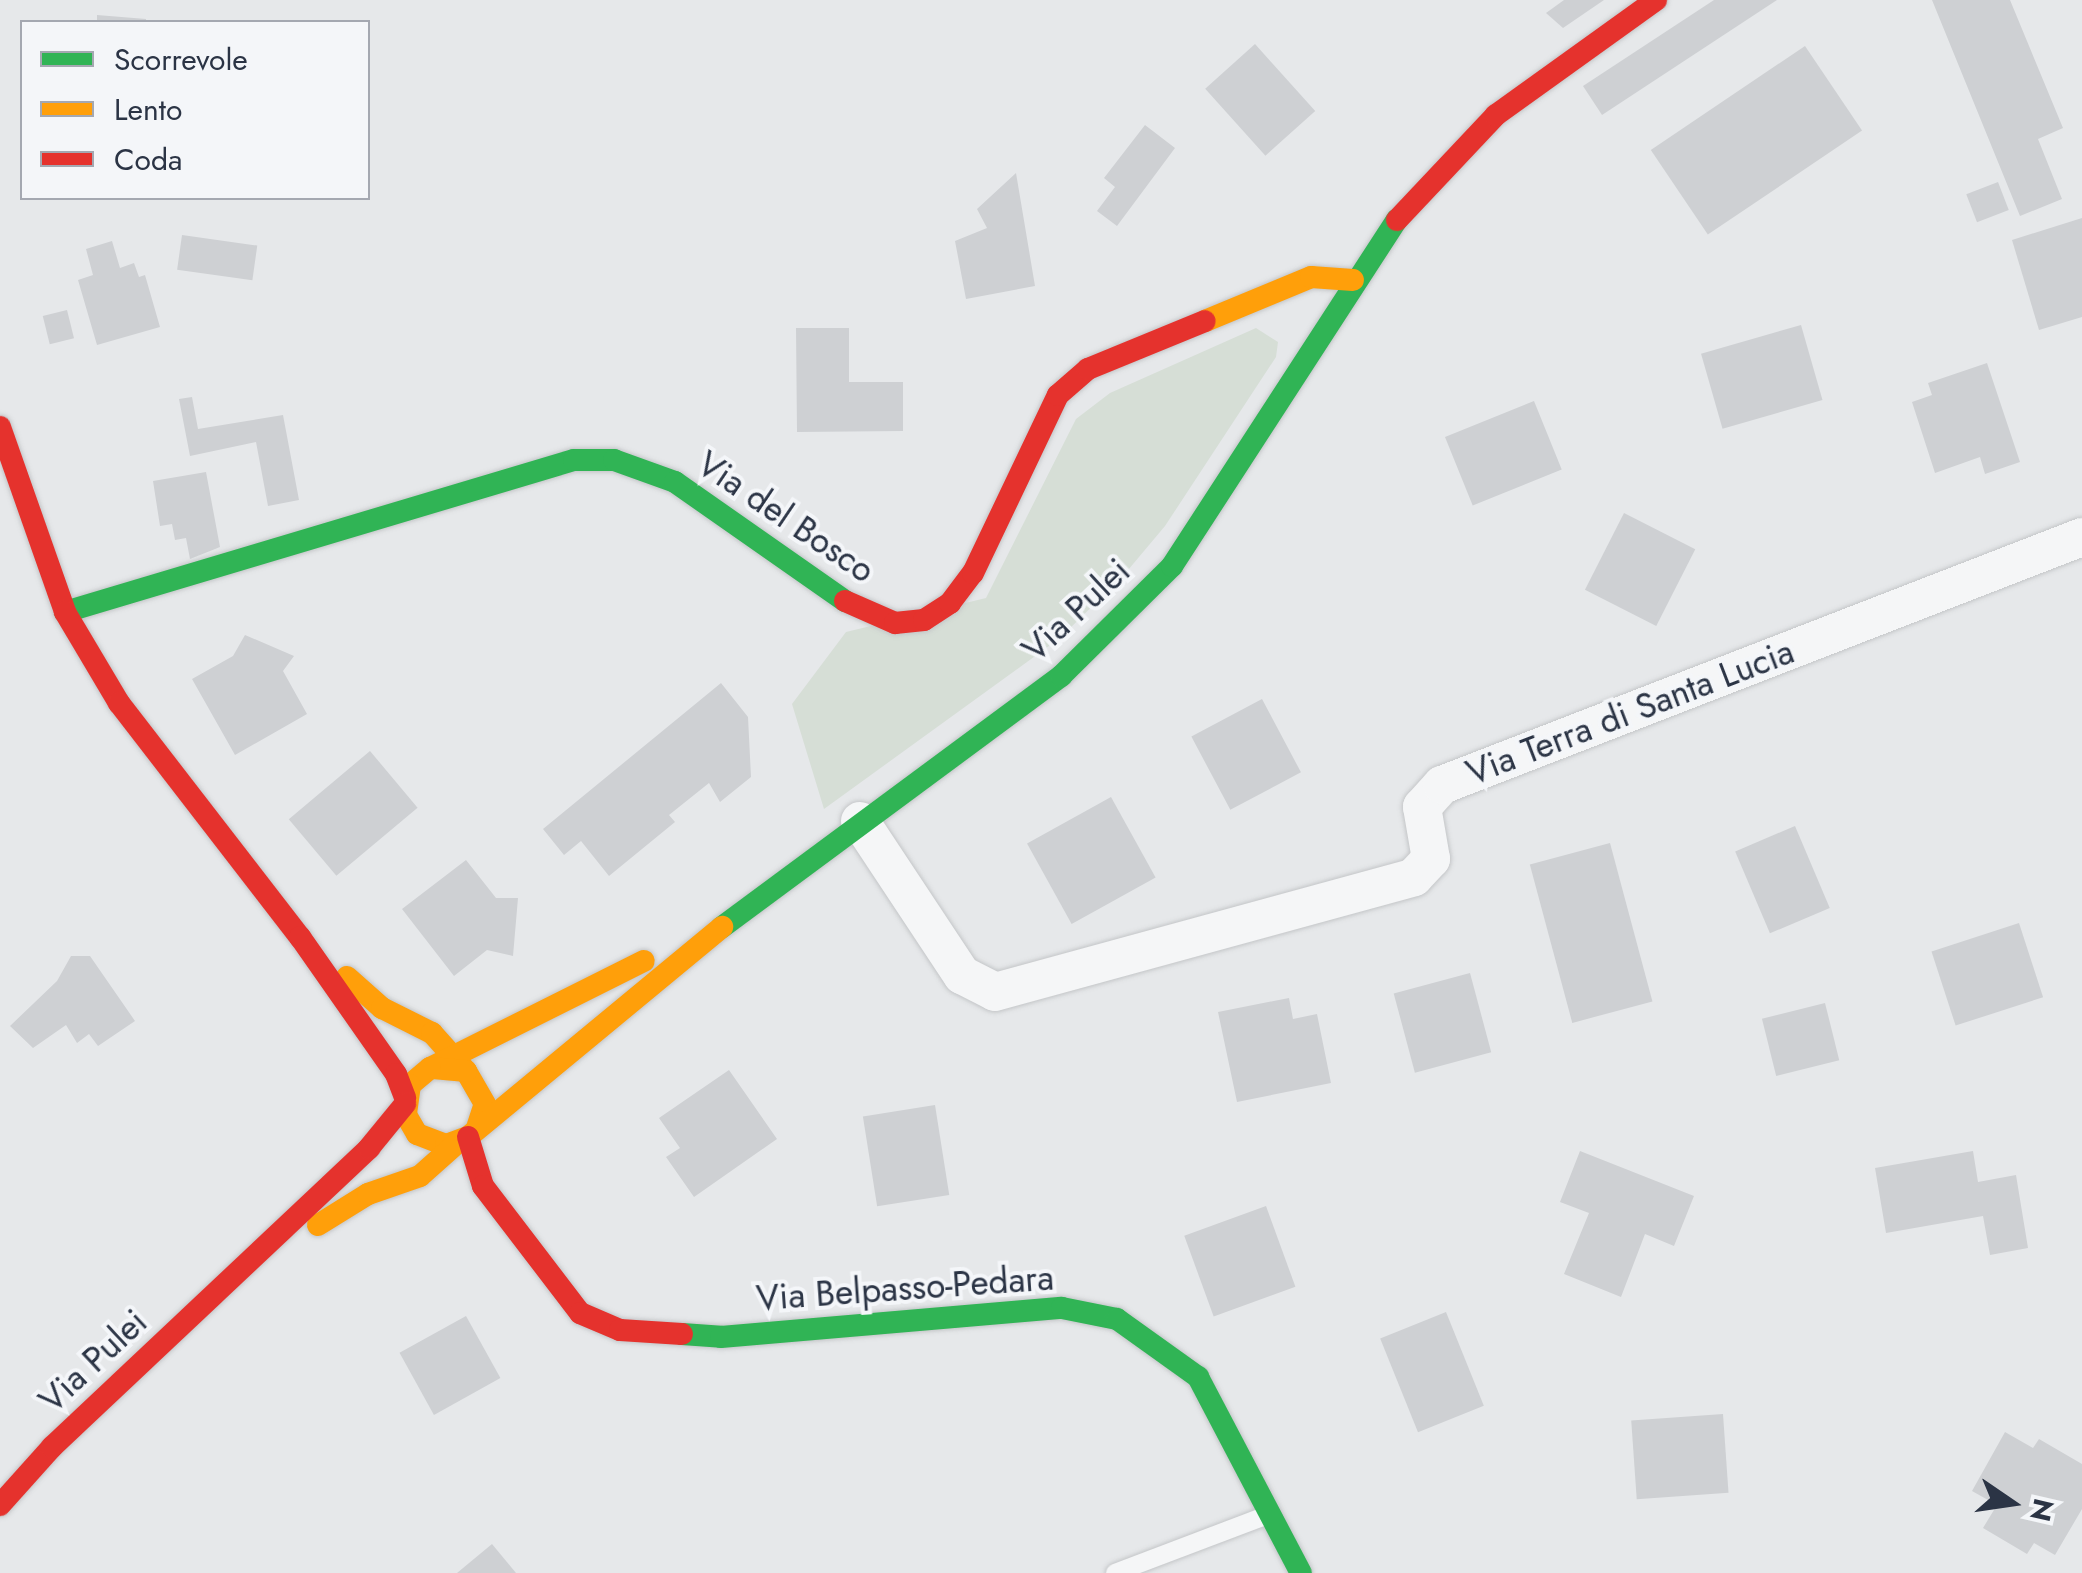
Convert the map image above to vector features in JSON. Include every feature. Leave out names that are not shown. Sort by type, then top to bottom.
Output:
[{"type":"street","points":[[1353,280],[1419,190],[1496,115],[1656,0]]},
{"type":"street","name":"Via del Bosco","points":[[64,612],[525,472],[574,460],[614,460],[675,482],[858,611],[894,622],[924,620],[950,603],[973,573],[1037,430],[1058,396],[1088,369],[1311,277],[1353,280]]},
{"type":"street","name":"Via Pulei","points":[[751,903],[1061,676],[1172,566],[1282,406],[1353,280]]},
{"type":"street","points":[[0,427],[12,504],[64,612],[119,703],[300,937],[396,1074],[417,1134],[442,1178],[528,1252]]},
{"type":"street","name":"Via Terra di Santa Lucia","points":[[860,822],[962,975],[996,992],[1414,877],[1431,859],[1422,807],[1442,785],[2082,537]]},
{"type":"street","points":[[240,1272],[368,1148],[430,1068],[453,1052],[531,1023],[751,903]]},
{"type":"street","points":[[417,1134],[436,1144],[467,1136],[751,903]]},
{"type":"street","points":[[240,1272],[368,1194],[442,1178],[485,1104],[453,1052],[432,1033],[382,1008],[300,937]]},
{"type":"street","points":[[432,1033],[485,1040]]},
{"type":"street","points":[[430,1068],[466,1072]]},
{"type":"street","points":[[467,1136],[483,1186],[528,1252]]},
{"type":"street","name":"Via Belpasso-Pedara","points":[[528,1252],[580,1312],[620,1330],[660,1336],[1062,1308],[1118,1319],[1198,1378],[1301,1573]]},
{"type":"street","name":"Via Pulei","points":[[0,1505],[240,1272]]},
{"type":"lane","points":[[1115,1573],[1270,1514]]},
{"type":"shaded area","points":[[1256,328],[1278,342],[1276,357],[1165,526],[1123,576],[1060,638],[824,809],[792,704],[846,632],[986,598],[1076,419],[1110,393]]},
{"type":"building","points":[[1564,0],[1604,0],[1563,28],[1546,13]]},
{"type":"building","points":[[1714,0],[1777,0],[1602,115],[1583,86]]},
{"type":"building","points":[[1932,0],[2010,0],[2063,128],[2038,139],[2062,199],[2020,216]]},
{"type":"building","points":[[97,15],[146,19],[146,20],[97,20]]},
{"type":"building","points":[[1255,44],[1315,111],[1265,156],[1205,89]]},
{"type":"building","points":[[1805,46],[1862,131],[1708,235],[1651,150]]},
{"type":"building","points":[[1145,125],[1175,148],[1117,226],[1097,211],[1115,187],[1104,178]]},
{"type":"building","points":[[1016,173],[1035,286],[966,299],[955,241],[987,228],[977,209]]},
{"type":"building","points":[[1998,182],[2009,210],[1977,222],[1966,194]]},
{"type":"building","points":[[2082,218],[2082,317],[2039,330],[2012,240]]},
{"type":"building","points":[[182,235],[257,246],[252,280],[177,270]]},
{"type":"building","points":[[112,241],[120,268],[134,263],[139,277],[145,275],[160,327],[97,345],[78,280],[93,275],[86,249]]},
{"type":"building","points":[[67,310],[74,338],[50,344],[43,316]]},
{"type":"building","points":[[1801,325],[1822,400],[1723,429],[1701,354]]},
{"type":"building","points":[[796,328],[849,328],[849,382],[903,382],[903,431],[797,432]]},
{"type":"building","points":[[1987,363],[2020,462],[1985,474],[1980,457],[1935,473],[1912,402],[1932,395],[1928,383]]},
{"type":"building","points":[[192,397],[198,429],[283,415],[299,500],[268,506],[256,442],[190,456],[179,399]]},
{"type":"building","points":[[1534,401],[1562,470],[1473,506],[1445,437]]},
{"type":"building","points":[[206,472],[220,547],[190,559],[186,538],[175,540],[172,524],[160,526],[153,481]]},
{"type":"building","points":[[1624,513],[1695,549],[1656,626],[1585,590]]},
{"type":"building","points":[[245,635],[294,656],[283,671],[307,714],[235,755],[192,679],[233,656]]},
{"type":"building","points":[[721,683],[748,717],[751,777],[720,802],[709,783],[669,815],[675,822],[609,876],[581,841],[564,855],[543,829]]},
{"type":"building","points":[[1262,699],[1301,772],[1230,810],[1191,737]]},
{"type":"building","points":[[370,751],[418,808],[336,876],[289,819]]},
{"type":"building","points":[[1111,797],[1156,877],[1072,924],[1027,844]]},
{"type":"building","points":[[1795,826],[1830,908],[1770,933],[1735,851]]},
{"type":"building","points":[[1610,843],[1652,1001],[1572,1023],[1530,864]]},
{"type":"building","points":[[466,860],[496,898],[518,898],[513,956],[487,950],[454,976],[402,909]]},
{"type":"building","points":[[2019,923],[2043,997],[1956,1026],[1932,951]]},
{"type":"building","points":[[71,956],[90,956],[135,1021],[98,1046],[89,1034],[77,1043],[66,1025],[33,1048],[10,1026],[57,981]]},
{"type":"building","points":[[1470,973],[1491,1052],[1415,1073],[1394,993]]},
{"type":"building","points":[[1289,998],[1293,1019],[1317,1014],[1331,1083],[1237,1102],[1218,1012]]},
{"type":"building","points":[[1825,1003],[1839,1060],[1776,1076],[1762,1019]]},
{"type":"building","points":[[729,1070],[777,1139],[694,1197],[666,1157],[680,1148],[659,1118]]},
{"type":"building","points":[[935,1105],[949,1195],[877,1206],[863,1116]]},
{"type":"building","points":[[1580,1151],[1694,1196],[1674,1246],[1645,1234],[1621,1297],[1564,1274],[1589,1213],[1560,1202]]},
{"type":"building","points":[[1973,1151],[1978,1182],[2016,1175],[2028,1248],[1990,1255],[1983,1216],[1886,1233],[1875,1168]]},
{"type":"building","points":[[1266,1206],[1295,1287],[1214,1317],[1184,1236]]},
{"type":"building","points":[[1446,1312],[1484,1406],[1418,1432],[1380,1339]]},
{"type":"building","points":[[466,1316],[500,1378],[434,1415],[400,1353]]},
{"type":"building","points":[[1723,1414],[1729,1493],[1637,1499],[1631,1420]]},
{"type":"building","points":[[2005,1432],[2033,1448],[2039,1439],[2082,1464],[2082,1509],[2055,1555],[2034,1543],[2027,1554],[1983,1528],[1997,1505],[1972,1491]]},
{"type":"building","points":[[492,1544],[516,1573],[457,1573]]},
{"type":"traffic: fast","points":[[722,927],[1061,676],[1172,566],[1397,220]]},
{"type":"traffic: fast","points":[[65,612],[574,460],[614,460],[675,482],[845,601]]},
{"type":"traffic: fast","points":[[682,1334],[721,1337],[1062,1308],[1117,1319],[1198,1377],[1301,1573]]},
{"type":"traffic: slow","points":[[1205,321],[1311,277],[1353,280]]},
{"type":"traffic: slow","points":[[477,1128],[485,1104],[466,1071],[430,1068],[410,1085],[406,1115],[417,1134],[446,1145],[468,1137],[722,927]]},
{"type":"traffic: slow","points":[[430,1068],[644,961]]},
{"type":"traffic: slow","points":[[347,977],[382,1008],[432,1033],[466,1071]]},
{"type":"traffic: slow","points":[[318,1225],[368,1194],[420,1176],[457,1143]]},
{"type":"traffic: jam","points":[[1397,220],[1496,115],[1656,0]]},
{"type":"traffic: jam","points":[[845,601],[895,623],[924,620],[950,603],[973,573],[1058,395],[1088,369],[1205,321]]},
{"type":"traffic: jam","points":[[0,427],[65,612],[119,703],[300,937],[396,1074],[405,1098]]},
{"type":"traffic: jam","points":[[0,1505],[52,1447],[369,1148],[405,1104]]},
{"type":"traffic: jam","points":[[468,1137],[483,1186],[580,1313],[620,1330],[682,1334]]}]
